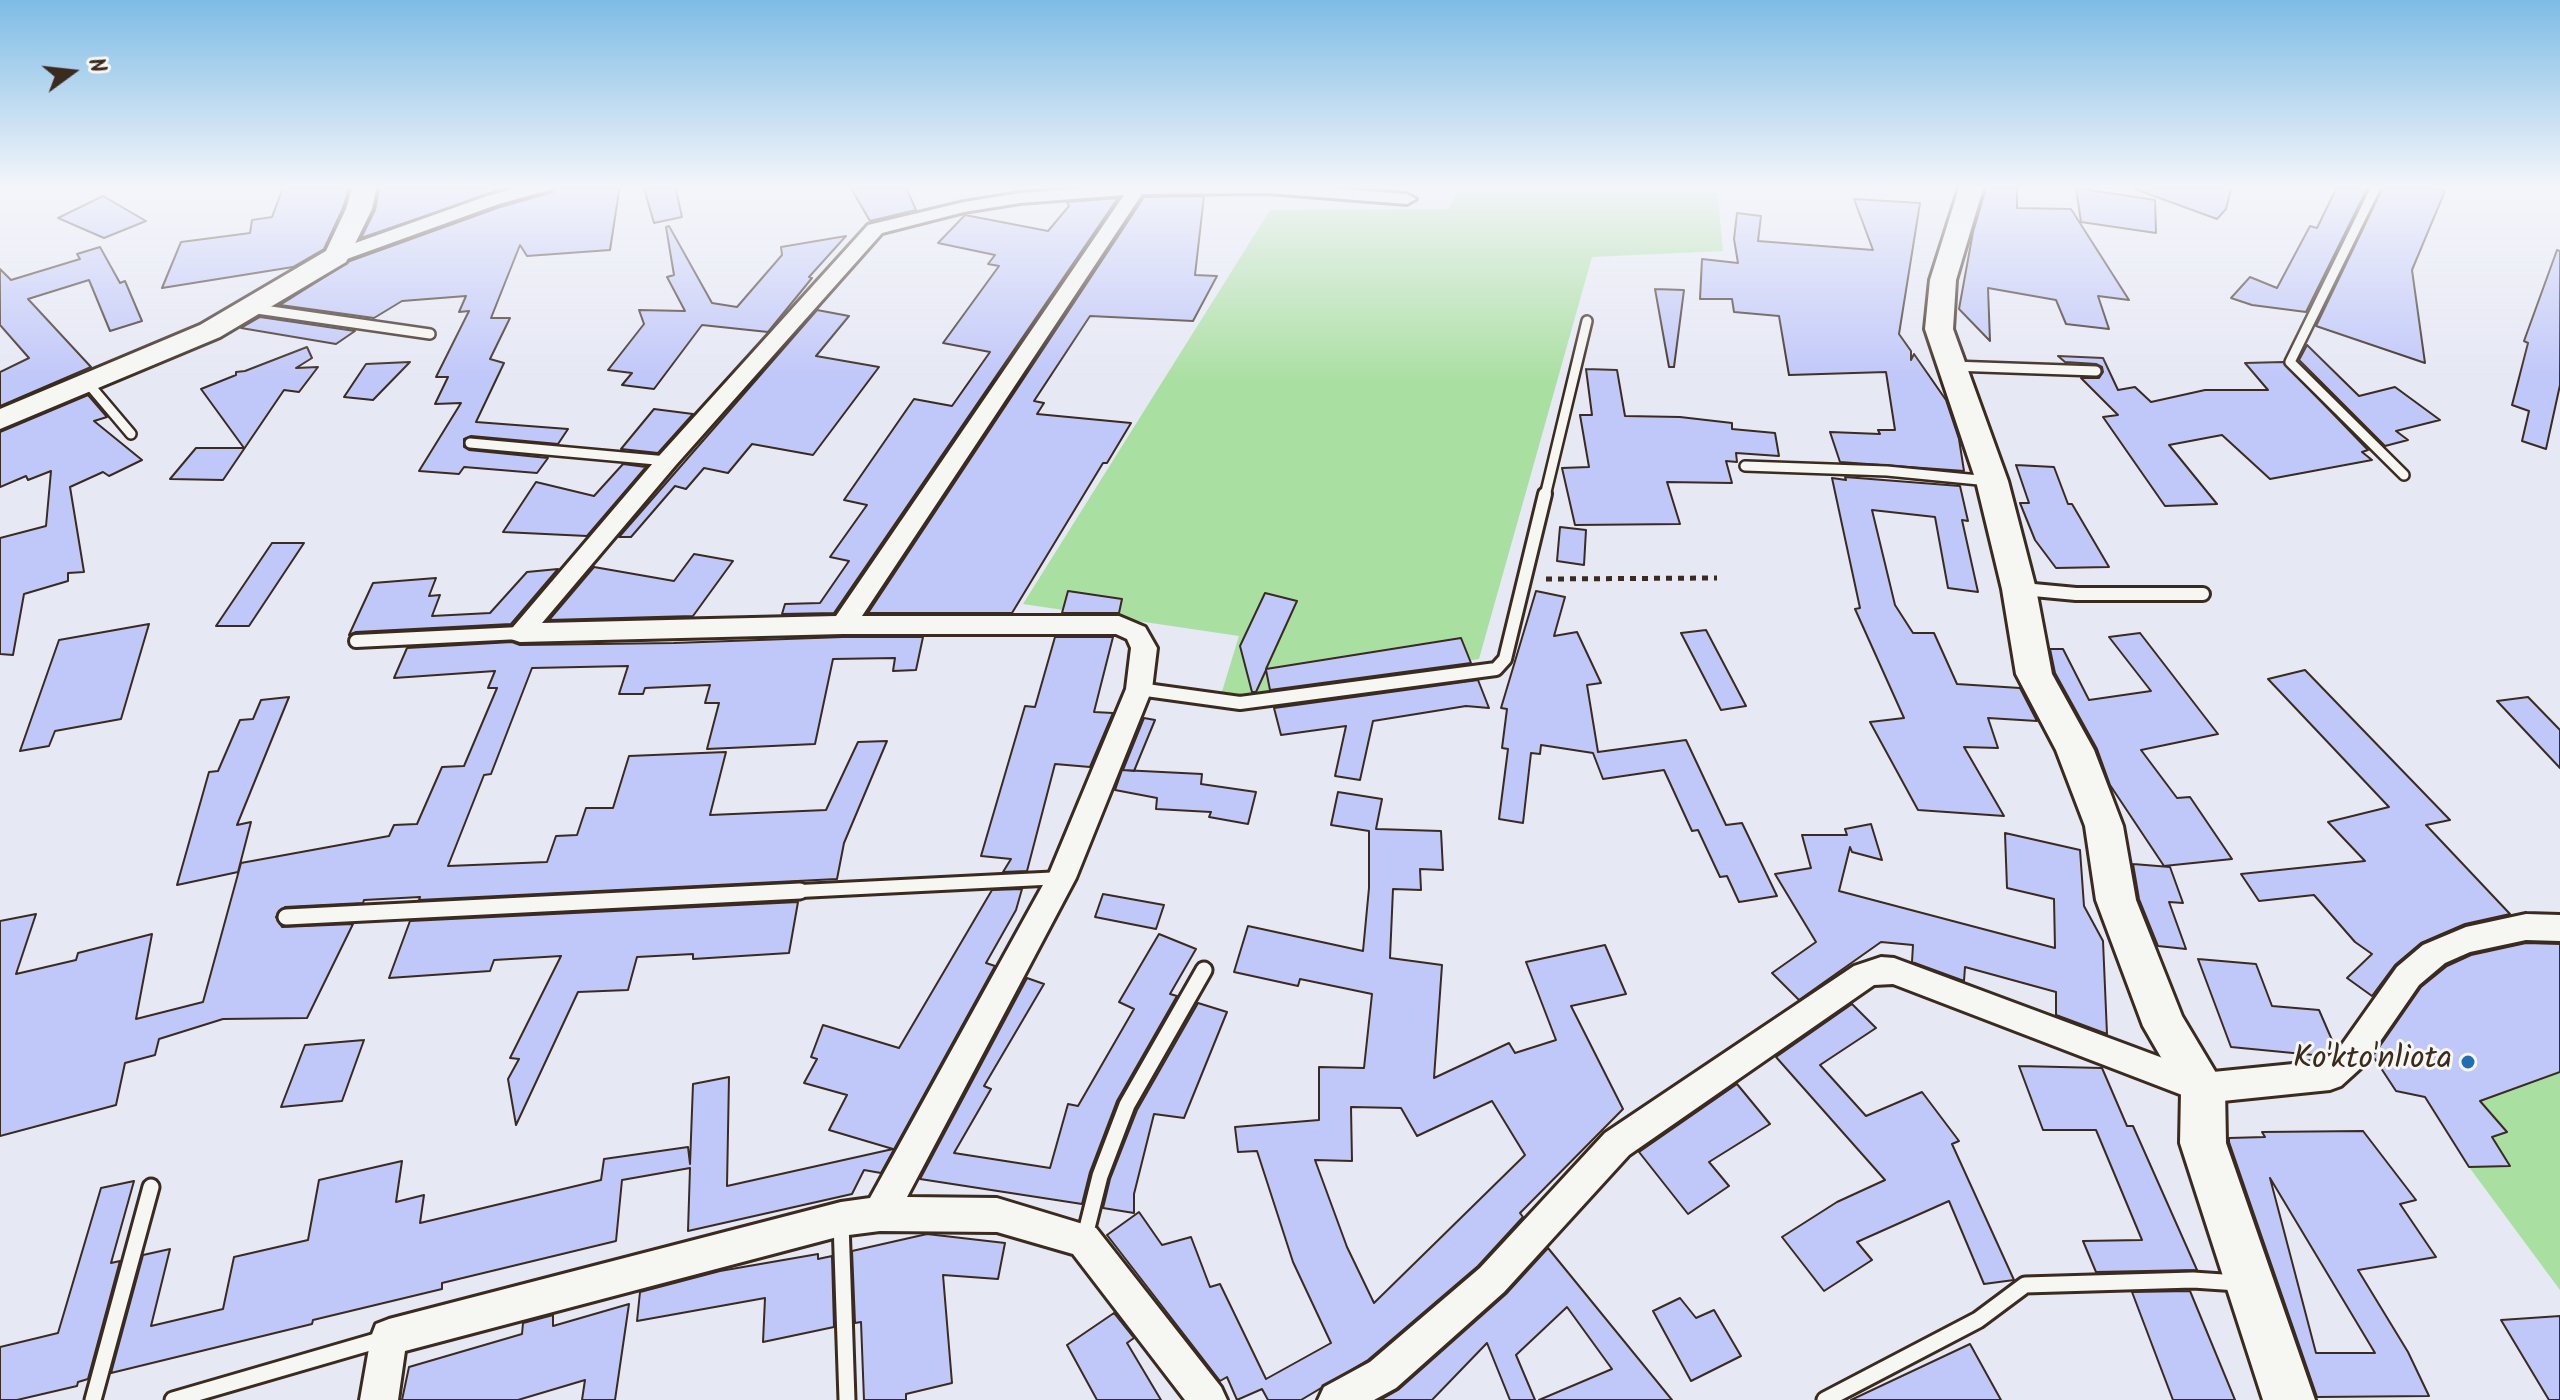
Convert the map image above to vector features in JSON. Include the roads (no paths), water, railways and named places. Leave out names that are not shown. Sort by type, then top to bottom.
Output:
[{"type":"street","points":[[337,256],[340,250]]},
{"type":"street","points":[[0,420],[210,331],[337,256],[353,250]]},
{"type":"street","points":[[520,633],[667,461],[856,250]]},
{"type":"street","points":[[843,625],[1096,250]]},
{"type":"street","points":[[1952,250],[1943,280],[1939,329],[1992,481],[2019,589],[2034,674],[2075,750],[2104,826],[2116,900],[2165,1026],[2203,1088],[2203,1143],[2289,1400]]},
{"type":"street","points":[[520,633],[843,625],[1119,625],[1136,633],[1144,648],[1139,689],[1062,878],[880,1214]]},
{"type":"street","points":[[1337,1400],[1383,1375],[1492,1280],[1617,1144],[1865,975],[1881,970],[1894,971],[2203,1088],[2330,1075],[2352,1056],[2408,976],[2434,954],[2466,940],[2526,927],[2560,928]]},
{"type":"street","points":[[379,1400],[389,1337],[841,1219],[880,1214],[997,1215],[1084,1240],[1208,1400]]},
{"type":"lane","points":[[2345,250],[2290,362],[2404,475]]},
{"type":"lane","points":[[250,308],[430,334]]},
{"type":"lane","points":[[1139,689],[1240,703],[1496,669],[1505,659],[1587,321]]},
{"type":"lane","points":[[1952,366],[2096,371]]},
{"type":"lane","points":[[87,382],[131,434]]},
{"type":"lane","points":[[470,443],[667,461]]},
{"type":"lane","points":[[1745,466],[1887,471],[1992,481]]},
{"type":"lane","points":[[2019,589],[2076,594],[2203,594]]},
{"type":"lane","points":[[356,641],[520,633]]},
{"type":"lane","points":[[286,917],[1062,878]]},
{"type":"lane","points":[[1084,1240],[1100,1176],[1127,1105],[1204,970]]},
{"type":"lane","points":[[93,1400],[151,1187]]},
{"type":"lane","points":[[841,1219],[847,1400]]},
{"type":"lane","points":[[1825,1400],[1978,1320],[2025,1285],[2193,1280],[2248,1283]]},
{"type":"lane","points":[[173,1400],[389,1337]]},
{"type":"place","name":"Ko'kto'nliota","points":[[2468,1062]]}]
